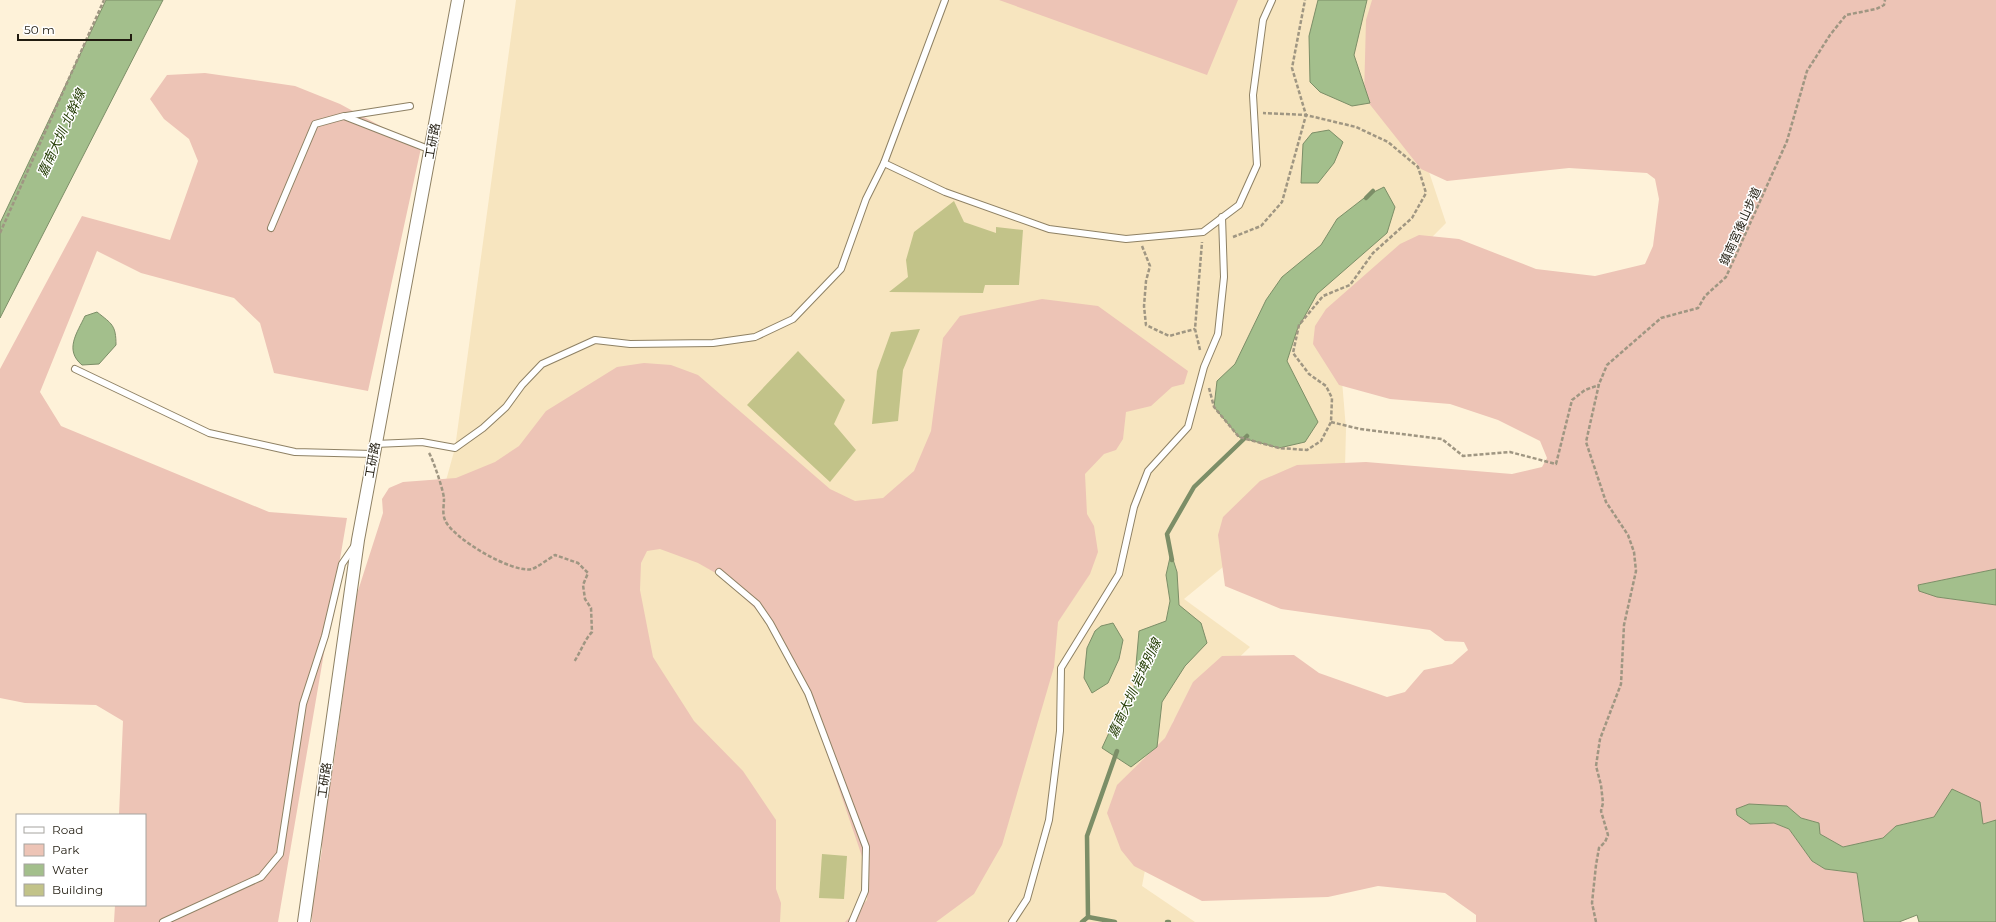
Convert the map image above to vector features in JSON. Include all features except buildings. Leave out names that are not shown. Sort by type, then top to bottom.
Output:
[{"type":"street","name":"工研路","points":[[304,922],[358,540],[458,0]]},
{"type":"lane","points":[[75,369],[209,433],[295,452],[374,449],[422,442],[455,448],[483,428],[506,407],[522,385],[542,364],[596,340],[630,344],[713,343],[755,337],[793,319],[841,269],[866,199],[884,163],[945,0]]},
{"type":"lane","points":[[884,163],[946,192],[1049,229],[1126,239],[1203,232],[1239,205],[1257,165],[1253,95],[1263,20],[1272,0]]},
{"type":"lane","points":[[271,228],[315,124],[344,116],[410,106]]},
{"type":"lane","points":[[344,116],[431,150]]},
{"type":"lane","points":[[1012,922],[1027,899],[1049,820],[1060,731],[1061,668],[1119,574],[1134,507],[1148,471],[1188,427],[1204,367],[1218,334],[1224,277],[1222,217]]},
{"type":"lane","points":[[163,922],[261,877],[280,854],[303,704],[325,636],[342,564],[358,540]]},
{"type":"lane","points":[[719,572],[757,604],[774,630],[808,693],[866,847],[865,891],[852,922]]},
{"type":"path","points":[[0,232],[104,0]]},
{"type":"path","points":[[1223,240],[1261,226],[1282,202],[1306,115],[1292,68],[1305,0]]},
{"type":"path","name":"鎮南宮後山步道","points":[[1596,922],[1592,904],[1592,891],[1595,885],[1599,848],[1605,842],[1608,835],[1601,812],[1603,803],[1601,785],[1596,766],[1600,739],[1621,684],[1624,654],[1624,625],[1636,571],[1634,552],[1628,535],[1606,502],[1586,442],[1599,384],[1607,365],[1617,358],[1631,343],[1661,318],[1698,308],[1705,296],[1726,277],[1787,141],[1807,72],[1830,35],[1846,15],[1876,9],[1884,5],[1885,0]]},
{"type":"path","points":[[1203,232],[1195,329],[1214,407],[1239,438],[1279,448],[1307,450],[1321,441],[1330,422],[1332,398],[1326,386],[1309,374],[1293,353],[1298,325],[1323,296],[1350,285],[1373,254],[1412,218],[1426,193],[1418,167],[1388,142],[1356,127],[1306,115],[1254,113]]},
{"type":"path","points":[[1139,238],[1150,266],[1146,281],[1144,306],[1146,325],[1169,336],[1195,329]]},
{"type":"path","points":[[1330,422],[1360,429],[1442,440],[1463,456],[1510,452],[1556,464],[1572,400],[1585,390],[1599,384]]},
{"type":"path","points":[[422,442],[433,459],[444,498],[445,520],[458,536],[490,557],[519,569],[532,569],[555,555],[578,563],[588,573],[583,585],[585,599],[591,608],[592,632],[587,638],[584,647],[574,662]]},
{"type":"shaded area","points":[[516,0],[1393,0],[1428,169],[1446,223],[1338,332],[1346,429],[1345,467],[1184,599],[1250,647],[1173,721],[1142,886],[1195,922],[510,922],[418,582],[455,448]]},
{"type":"green space","points":[[999,0],[1238,0],[1207,75]]},
{"type":"green space","points":[[1372,0],[1996,0],[1996,569],[1918,585],[1937,597],[1996,605],[1996,820],[1983,824],[1934,817],[1896,826],[1883,838],[1843,847],[1820,834],[1819,823],[1801,818],[1787,806],[1750,824],[1774,823],[1789,829],[1812,861],[1825,869],[1857,873],[1864,922],[1476,922],[1476,915],[1445,893],[1378,886],[1328,897],[1202,901],[1134,866],[1121,850],[1107,813],[1117,785],[1165,738],[1193,682],[1222,656],[1294,655],[1319,673],[1387,697],[1405,692],[1424,670],[1452,664],[1468,650],[1464,642],[1445,641],[1430,630],[1281,609],[1225,586],[1218,535],[1223,517],[1260,481],[1297,465],[1366,462],[1512,474],[1542,467],[1547,458],[1540,441],[1498,420],[1450,404],[1390,399],[1339,385],[1313,344],[1315,326],[1326,309],[1400,244],[1419,235],[1459,239],[1536,269],[1595,276],[1645,264],[1653,246],[1659,199],[1655,179],[1647,173],[1569,168],[1447,181],[1421,169],[1364,97],[1366,20]]},
{"type":"green space","points":[[205,73],[295,86],[340,104],[421,148],[368,391],[274,373],[260,323],[234,298],[141,273],[97,251],[40,392],[61,426],[269,512],[347,518],[278,922],[114,922],[115,906],[146,906],[146,814],[119,814],[123,721],[96,705],[25,703],[0,698],[0,369],[82,216],[170,240],[198,161],[189,139],[164,119],[150,99],[167,75]]},
{"type":"green space","points":[[1042,299],[1098,306],[1188,371],[1184,384],[1172,387],[1151,406],[1126,412],[1123,439],[1116,450],[1104,454],[1085,474],[1087,514],[1094,526],[1098,552],[1090,574],[1058,622],[1054,667],[1002,845],[974,894],[936,922],[845,922],[867,900],[868,874],[808,698],[762,615],[721,576],[698,563],[660,549],[647,551],[641,563],[640,590],[653,657],[694,721],[743,771],[776,820],[776,889],[781,903],[780,922],[312,922],[312,905],[322,850],[322,809],[333,769],[356,597],[383,513],[382,499],[389,488],[403,482],[456,478],[495,462],[519,446],[546,411],[617,367],[644,363],[671,365],[698,375],[830,489],[855,501],[883,498],[914,471],[931,431],[943,338],[960,316]]},
{"type":"water","name":"嘉南大圳 北幹線","points":[[106,0],[163,0],[0,318],[0,223]]},
{"type":"water","points":[[1318,0],[1367,0],[1354,55],[1370,103],[1352,106],[1320,92],[1310,82],[1309,36]]},
{"type":"water","points":[[1329,130],[1343,142],[1334,163],[1318,183],[1301,183],[1303,144],[1312,133]]},
{"type":"water","points":[[1384,187],[1395,207],[1387,233],[1317,294],[1297,330],[1287,361],[1318,422],[1305,442],[1279,448],[1239,437],[1214,407],[1217,381],[1235,364],[1266,300],[1282,277],[1321,245],[1337,219],[1368,195]]},
{"type":"water","points":[[97,312],[106,319],[114,329],[116,345],[99,364],[82,365],[74,353],[74,341],[85,316]]},
{"type":"water","points":[[1171,553],[1177,572],[1179,605],[1201,623],[1207,643],[1185,666],[1162,702],[1157,747],[1131,767],[1102,748],[1113,724],[1134,688],[1139,631],[1166,621],[1170,601],[1166,575]]},
{"type":"water","points":[[1996,569],[1996,605],[1937,597],[1919,591],[1918,585]]},
{"type":"water","points":[[1113,623],[1123,640],[1119,659],[1108,683],[1092,693],[1084,678],[1087,648],[1095,631],[1101,626]]},
{"type":"water","points":[[1952,789],[1980,802],[1983,824],[1996,820],[1996,922],[1919,922],[1917,915],[1899,922],[1864,922],[1857,873],[1825,869],[1812,861],[1789,829],[1774,823],[1750,824],[1737,815],[1736,809],[1749,804],[1787,806],[1801,818],[1819,823],[1820,834],[1843,847],[1883,838],[1896,826],[1934,817]]},
{"type":"waterway","name":"嘉南大圳 岩埤別線","points":[[1366,198],[1373,191]]},
{"type":"waterway","name":"嘉南大圳 岩埤別線","points":[[1172,560],[1167,534],[1194,487],[1247,436]]},
{"type":"waterway","name":"嘉南大圳 岩埤別線","points":[[1082,922],[1088,917],[1087,836],[1117,751]]},
{"type":"waterway","points":[[1088,917],[1115,922]]}]
